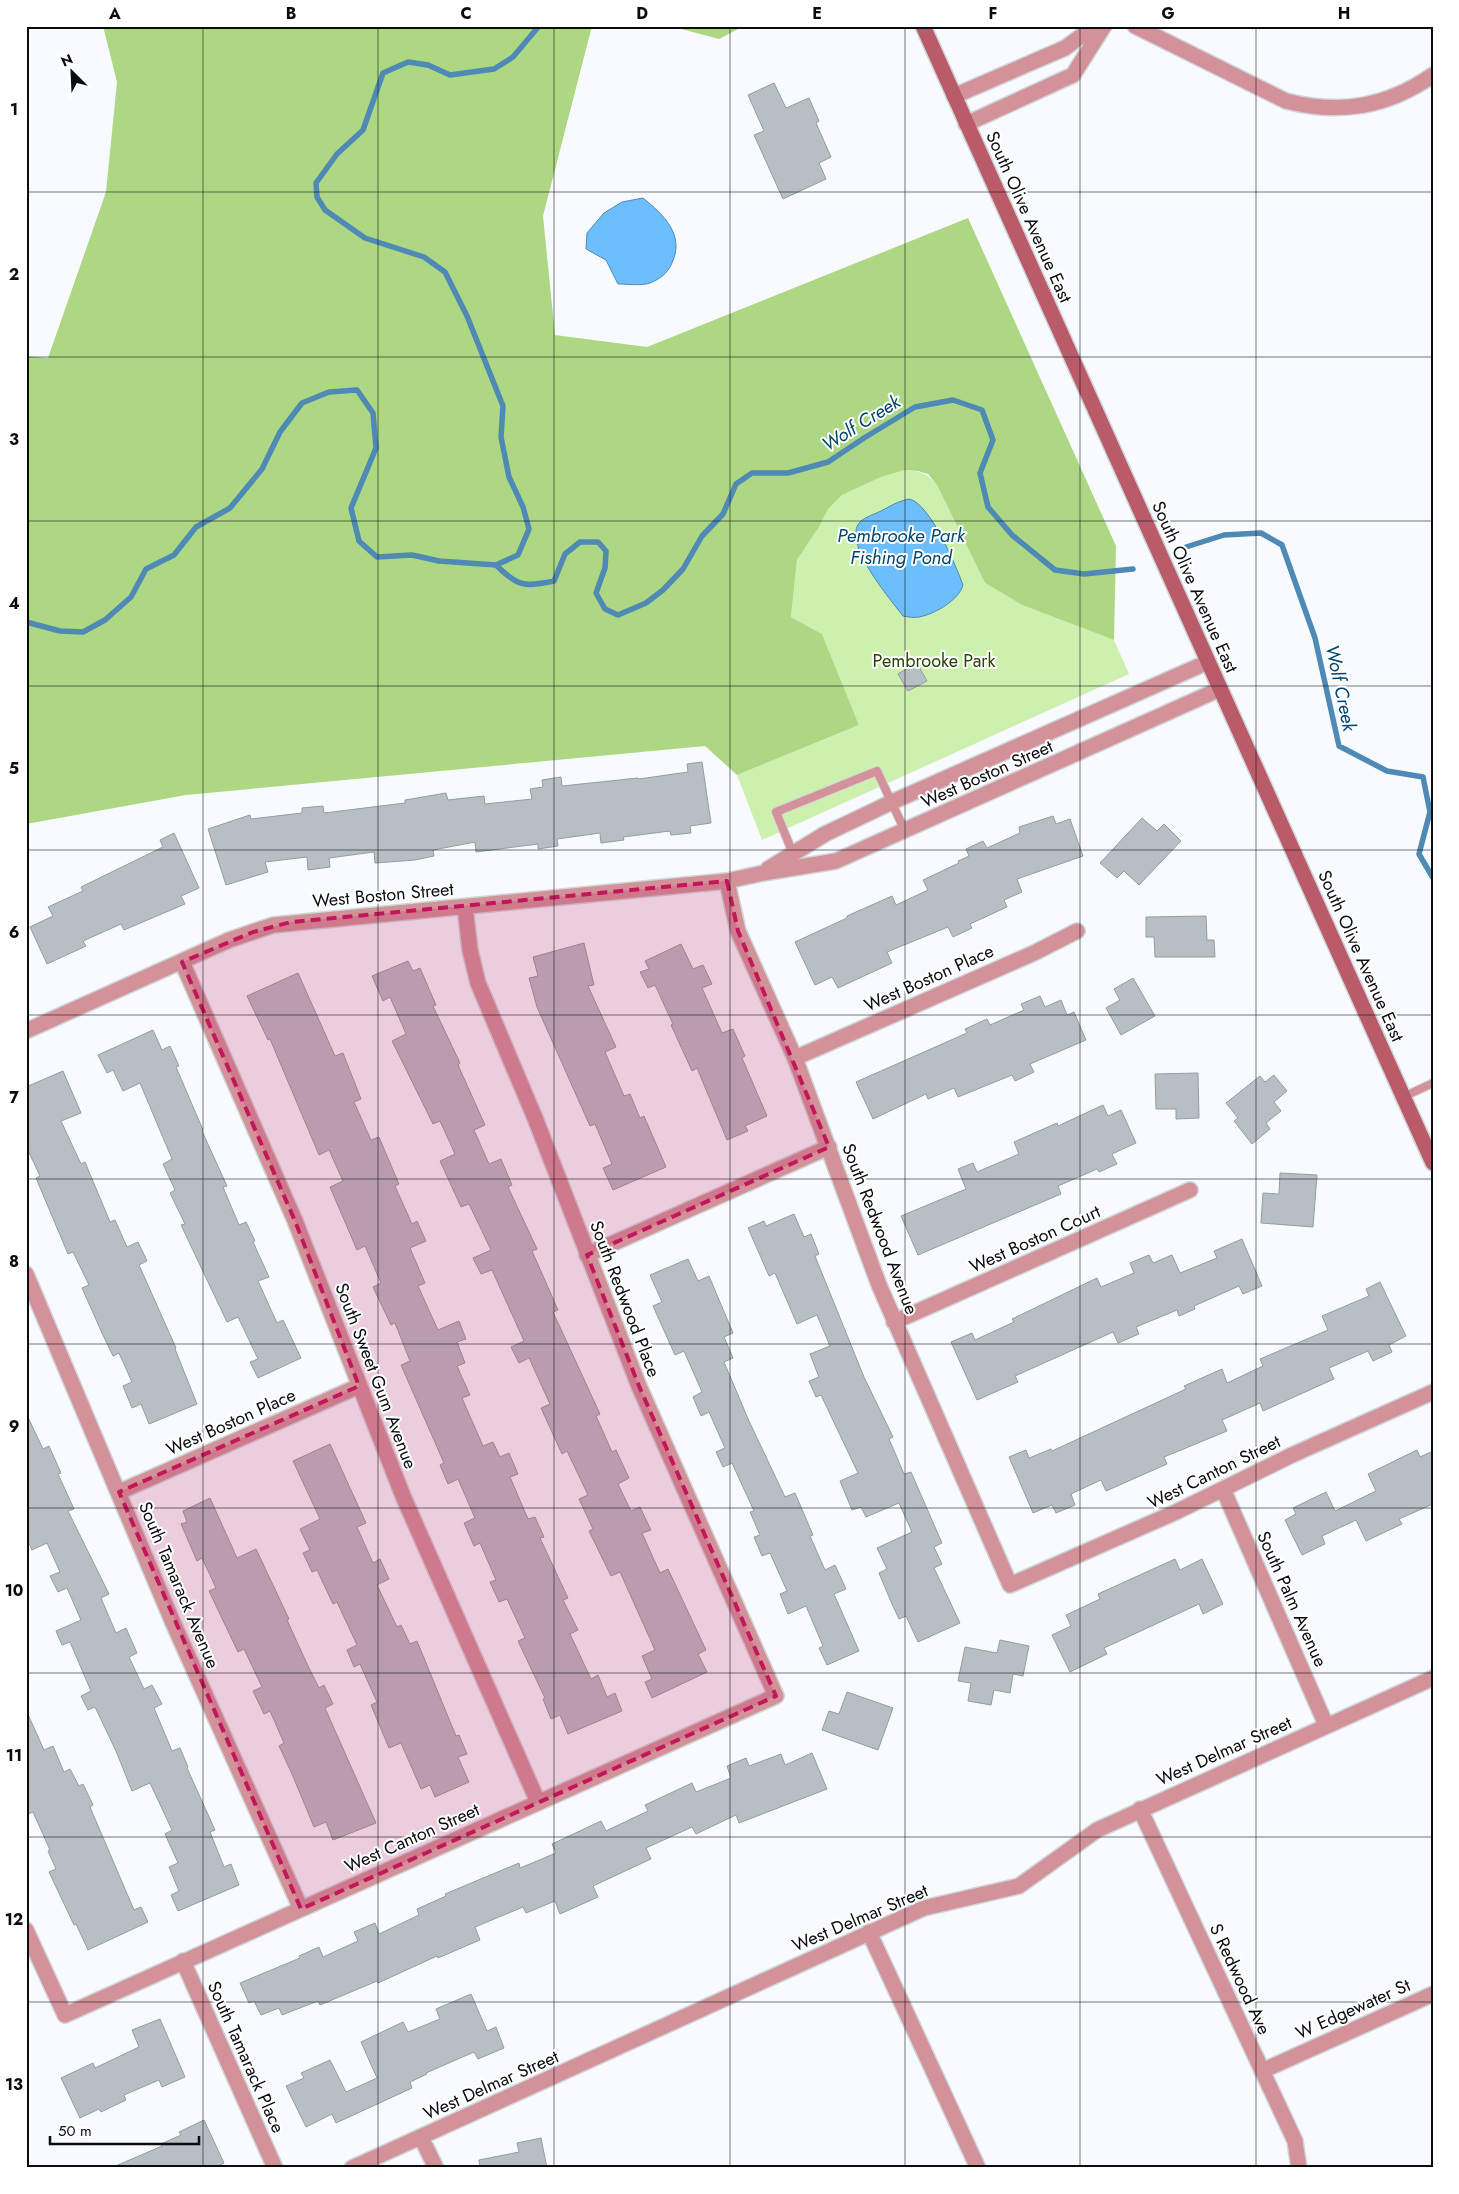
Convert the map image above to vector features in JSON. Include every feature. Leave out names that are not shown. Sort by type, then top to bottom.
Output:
[{"type":"street","name":"South Olive Avenue East","points":[[923,26],[1433,1163]]},
{"type":"street","points":[[954,96],[1065,48],[1095,26]]},
{"type":"street","points":[[966,124],[1073,75],[1104,26]]},
{"type":"street","points":[[1135,26],[1286,101],[1312,107],[1356,106],[1382,100],[1403,93],[1433,75]]},
{"type":"street","name":"West Boston Street","points":[[26,1032],[230,940],[273,926],[322,919],[726,881],[763,873],[796,860],[825,834],[892,802],[1208,662]]},
{"type":"street","name":"West Boston Street","points":[[796,860],[836,861],[1220,689]]},
{"type":"street","name":"South Redwood Avenue","points":[[726,881],[738,931],[795,1058],[894,1322],[1010,1585]]},
{"type":"street","name":"South Redwood Place","points":[[465,907],[470,950],[478,983],[535,1118],[639,1386],[776,1696]]},
{"type":"street","name":"West Boston Place","points":[[795,1058],[1034,952],[1076,931]]},
{"type":"street","name":"South Sweet Gum Avenue","points":[[182,962],[295,1221],[410,1513],[538,1802]]},
{"type":"street","points":[[587,1255],[829,1146]]},
{"type":"street","name":"West Boston Court","points":[[894,1322],[1190,1190]]},
{"type":"street","name":"South Tamarack Avenue","points":[[26,1274],[173,1623],[301,1909]]},
{"type":"street","name":"West Boston Place","points":[[119,1492],[359,1386]]},
{"type":"street","name":"West Canton Street","points":[[1010,1585],[1176,1512],[1292,1455],[1433,1392]]},
{"type":"street","name":"South Palm Avenue","points":[[1223,1489],[1326,1725]]},
{"type":"street","name":"West Delmar Street","points":[[352,2168],[924,1908],[1019,1886],[1097,1830],[1433,1678]]},
{"type":"street","name":"West Canton Street","points":[[26,1930],[65,2015],[776,1696]]},
{"type":"street","name":"S Redwood Ave","points":[[1140,1809],[1294,2141],[1299,2168]]},
{"type":"street","points":[[869,1932],[978,2168]]},
{"type":"street","name":"South Tamarack Place","points":[[183,1961],[275,2168]]},
{"type":"street","name":"W Edgewater St","points":[[1262,2071],[1433,1994]]},
{"type":"street","points":[[421,2137],[436,2168]]},
{"type":"lane","points":[[796,860],[776,812],[877,771],[905,831]]},
{"type":"lane","points":[[1403,1097],[1433,1083]]},
{"type":"highlighted area","points":[[727,881],[738,931],[829,1147],[587,1255],[639,1386],[776,1696],[301,1909],[119,1492],[359,1386],[295,1221],[182,962],[253,932],[291,922]]},
{"type":"green space","points":[[103,26],[592,26],[543,216],[555,335],[647,347],[968,218],[1116,546],[1114,640],[1022,605],[985,583],[937,485],[928,474],[905,470],[881,477],[842,495],[828,509],[819,527],[797,560],[791,617],[822,634],[859,725],[737,775],[705,746],[186,795],[26,824],[26,356],[48,358],[106,192],[117,82]]},
{"type":"green space","points":[[670,26],[744,26],[719,39]]},
{"type":"green space","name":"Pembrooke Park","points":[[905,470],[923,473],[937,485],[985,583],[1022,605],[1114,640],[1129,674],[762,840],[737,775],[859,725],[822,634],[791,617],[797,560],[819,527],[828,509],[842,495],[881,477]]},
{"type":"water","points":[[643,198],[658,211],[670,226],[676,243],[675,253],[668,270],[657,280],[643,284],[618,284],[606,260],[586,249],[587,233],[604,213],[622,202]]},
{"type":"water","name":"Pembrooke Park Fishing Pond","points":[[909,499],[917,503],[925,511],[933,523],[955,564],[963,585],[957,596],[946,606],[932,613],[916,617],[903,616],[879,584],[862,556],[857,543],[856,531],[860,522]]},
{"type":"building","points":[[774,83],[786,108],[809,98],[819,121],[816,123],[831,157],[819,163],[826,179],[783,199],[754,135],[764,131],[748,95]]},
{"type":"building","points":[[917,663],[927,681],[908,691],[898,674]]},
{"type":"building","points":[[702,762],[711,823],[690,826],[691,833],[671,835],[670,831],[623,837],[624,840],[601,843],[600,833],[557,839],[558,846],[538,849],[538,844],[476,852],[475,842],[433,850],[434,856],[415,860],[375,863],[374,852],[329,858],[330,867],[308,870],[307,857],[265,862],[268,872],[226,885],[208,829],[250,815],[251,819],[302,813],[302,808],[323,806],[324,813],[405,803],[405,800],[446,793],[448,800],[484,796],[485,804],[532,799],[530,789],[543,787],[542,780],[561,777],[562,786],[639,779],[688,772],[687,764]]},
{"type":"building","points":[[1053,816],[1056,824],[1070,819],[1083,856],[1017,879],[1022,892],[1004,900],[1007,907],[970,924],[972,928],[953,937],[948,927],[887,952],[892,963],[838,988],[832,977],[815,985],[795,942],[892,896],[896,905],[928,890],[923,880],[959,863],[958,861],[969,856],[966,849],[983,841],[987,848],[1020,833],[1019,827]]},
{"type":"building","points":[[1142,818],[1157,831],[1164,824],[1181,841],[1139,885],[1124,871],[1117,878],[1100,863]]},
{"type":"building","points":[[174,833],[199,888],[181,896],[185,904],[124,930],[121,924],[83,941],[86,946],[47,964],[30,927],[53,916],[48,907],[83,891],[81,887],[163,847],[160,840]]},
{"type":"building","points":[[1206,916],[1207,940],[1214,940],[1215,957],[1155,957],[1154,937],[1146,937],[1146,917]]},
{"type":"building","points":[[584,943],[594,985],[588,986],[616,1047],[605,1052],[624,1096],[630,1094],[640,1118],[644,1116],[666,1167],[613,1190],[603,1168],[612,1164],[595,1124],[590,1126],[537,1007],[529,978],[538,976],[533,957]]},
{"type":"building","points":[[681,944],[693,969],[703,965],[712,984],[702,988],[722,1033],[733,1029],[745,1056],[742,1058],[767,1116],[745,1126],[748,1131],[727,1140],[697,1068],[692,1071],[655,985],[648,988],[640,972],[649,969],[645,961]]},
{"type":"building","points":[[408,961],[413,971],[420,968],[436,1005],[433,1006],[460,1063],[458,1065],[485,1125],[474,1130],[489,1164],[501,1159],[512,1185],[508,1187],[537,1249],[532,1251],[558,1310],[553,1312],[600,1414],[596,1416],[612,1452],[616,1450],[629,1478],[618,1484],[631,1511],[640,1507],[651,1530],[642,1533],[660,1573],[668,1569],[706,1650],[698,1654],[707,1672],[652,1698],[645,1682],[652,1679],[642,1656],[655,1650],[620,1572],[611,1576],[589,1531],[593,1529],[579,1499],[588,1495],[567,1451],[562,1454],[541,1408],[550,1404],[529,1358],[519,1363],[511,1347],[524,1341],[492,1270],[481,1274],[473,1258],[491,1250],[469,1204],[461,1207],[440,1161],[455,1154],[440,1121],[433,1124],[392,1041],[406,1034],[390,997],[383,1001],[372,976]]},
{"type":"building","points":[[298,973],[335,1056],[343,1053],[361,1099],[354,1102],[371,1140],[379,1137],[399,1184],[395,1186],[412,1224],[417,1221],[426,1241],[410,1248],[425,1283],[418,1286],[438,1330],[459,1321],[466,1339],[457,1342],[465,1363],[457,1366],[470,1395],[462,1398],[483,1446],[493,1442],[500,1457],[509,1453],[518,1474],[510,1477],[528,1519],[535,1517],[544,1537],[540,1538],[568,1598],[563,1600],[578,1630],[570,1634],[591,1679],[598,1675],[607,1697],[615,1693],[622,1711],[568,1734],[560,1715],[551,1719],[543,1699],[545,1698],[518,1641],[525,1638],[507,1599],[499,1602],[490,1582],[496,1580],[480,1543],[474,1546],[464,1523],[475,1518],[458,1479],[448,1484],[440,1465],[444,1463],[401,1365],[410,1361],[395,1323],[391,1325],[373,1287],[381,1283],[365,1246],[357,1250],[330,1187],[343,1181],[329,1150],[319,1155],[270,1039],[268,1040],[247,996]]},
{"type":"building","points":[[1133,978],[1155,1016],[1121,1035],[1106,1008],[1120,1000],[1114,989]]},
{"type":"building","points":[[1040,996],[1045,1007],[1061,1000],[1067,1015],[1074,1012],[1086,1040],[1030,1064],[1034,1072],[1015,1081],[1012,1075],[958,1097],[954,1088],[928,1099],[926,1094],[873,1119],[856,1082],[967,1033],[965,1029],[987,1019],[990,1025],[1024,1010],[1021,1004]]},
{"type":"building","points":[[153,1030],[162,1050],[170,1046],[179,1066],[176,1067],[202,1131],[227,1186],[223,1187],[239,1225],[246,1222],[269,1277],[258,1281],[277,1323],[283,1320],[301,1358],[258,1378],[250,1362],[258,1359],[238,1317],[227,1322],[181,1225],[185,1224],[170,1193],[175,1190],[163,1164],[172,1159],[140,1083],[123,1091],[113,1070],[107,1073],[98,1055]]},
{"type":"building","points":[[63,1071],[81,1113],[61,1121],[81,1164],[85,1162],[110,1222],[115,1220],[127,1247],[138,1242],[147,1261],[139,1265],[176,1348],[197,1404],[149,1424],[141,1404],[132,1408],[123,1386],[132,1382],[119,1353],[113,1356],[102,1333],[82,1288],[89,1285],[73,1252],[68,1254],[36,1178],[40,1176],[26,1146],[26,1087]]},
{"type":"building","points":[[1198,1073],[1199,1118],[1176,1119],[1176,1109],[1156,1109],[1155,1074]]},
{"type":"building","points":[[1274,1075],[1287,1091],[1274,1102],[1281,1111],[1266,1123],[1270,1129],[1252,1144],[1234,1121],[1238,1118],[1226,1103],[1260,1076],[1265,1082]]},
{"type":"building","points":[[1103,1105],[1108,1116],[1121,1110],[1136,1143],[1112,1154],[1117,1164],[1099,1172],[1097,1169],[1058,1186],[1061,1194],[918,1255],[901,1216],[966,1189],[958,1169],[973,1163],[977,1172],[1019,1154],[1014,1142],[1057,1123],[1058,1126]]},
{"type":"building","points":[[1280,1173],[1317,1175],[1313,1227],[1261,1223],[1263,1193],[1279,1194]]},
{"type":"building","points":[[794,1214],[804,1237],[811,1234],[819,1254],[815,1256],[864,1377],[893,1437],[889,1439],[904,1474],[911,1472],[942,1543],[934,1547],[942,1564],[934,1568],[960,1623],[918,1642],[906,1616],[899,1619],[892,1604],[879,1573],[887,1569],[877,1548],[912,1532],[899,1503],[866,1517],[861,1507],[852,1510],[840,1481],[858,1473],[821,1395],[816,1397],[809,1381],[819,1377],[810,1354],[830,1346],[817,1315],[797,1324],[775,1273],[769,1276],[748,1228],[764,1221],[766,1226]]},
{"type":"building","points":[[1242,1239],[1262,1286],[1243,1294],[1239,1286],[1194,1306],[1195,1309],[1179,1316],[1177,1310],[1136,1327],[1139,1334],[1118,1343],[1113,1332],[1015,1376],[1018,1382],[977,1400],[951,1342],[972,1333],[975,1340],[1014,1322],[1012,1319],[1097,1278],[1101,1287],[1134,1273],[1130,1263],[1149,1255],[1153,1263],[1172,1255],[1180,1273],[1217,1258],[1214,1251]]},
{"type":"building","points":[[688,1259],[698,1281],[709,1276],[733,1333],[724,1337],[733,1358],[724,1362],[749,1421],[785,1497],[795,1493],[813,1535],[810,1536],[825,1570],[835,1565],[846,1589],[834,1594],[859,1651],[827,1665],[819,1648],[823,1646],[806,1606],[788,1614],[780,1594],[787,1591],[770,1553],[762,1556],[754,1537],[760,1535],[750,1512],[754,1511],[732,1463],[723,1467],[716,1452],[725,1448],[709,1412],[701,1416],[693,1397],[702,1392],[684,1351],[675,1355],[653,1306],[662,1302],[650,1275]]},
{"type":"building","points":[[1380,1282],[1406,1336],[1389,1345],[1392,1352],[1373,1361],[1368,1351],[1329,1368],[1334,1379],[1263,1411],[1260,1403],[1222,1420],[1227,1431],[1164,1457],[1167,1464],[1106,1491],[1101,1480],[1071,1494],[1075,1505],[1056,1513],[1052,1505],[1033,1513],[1009,1457],[1026,1450],[1029,1458],[1051,1449],[1052,1451],[1186,1389],[1184,1386],[1222,1369],[1227,1383],[1263,1366],[1260,1359],[1328,1330],[1322,1316],[1369,1296],[1366,1289]]},
{"type":"building","points":[[26,1413],[43,1449],[49,1446],[61,1473],[58,1474],[74,1509],[68,1511],[109,1594],[101,1598],[116,1633],[126,1628],[137,1653],[129,1657],[144,1689],[152,1685],[162,1704],[154,1708],[172,1751],[180,1748],[215,1830],[210,1832],[224,1867],[231,1864],[239,1885],[178,1911],[171,1895],[179,1891],[169,1867],[178,1863],[165,1834],[172,1830],[150,1783],[132,1791],[95,1707],[88,1710],[81,1696],[91,1691],[70,1642],[62,1645],[56,1631],[81,1620],[67,1588],[58,1592],[50,1576],[60,1572],[47,1543],[32,1550],[26,1537]]},
{"type":"building","points":[[330,1444],[366,1523],[357,1527],[373,1563],[380,1559],[389,1579],[377,1585],[397,1627],[401,1625],[410,1644],[417,1641],[456,1736],[459,1735],[467,1754],[458,1757],[469,1782],[435,1797],[430,1785],[421,1789],[401,1743],[389,1748],[371,1705],[377,1702],[360,1664],[354,1667],[347,1650],[357,1645],[337,1602],[333,1604],[317,1570],[312,1572],[303,1553],[310,1550],[300,1529],[320,1519],[293,1461]]},
{"type":"building","points":[[1417,1450],[1420,1457],[1433,1451],[1433,1504],[1399,1519],[1402,1524],[1366,1541],[1356,1520],[1322,1536],[1325,1544],[1302,1555],[1285,1520],[1296,1514],[1293,1508],[1326,1492],[1335,1511],[1376,1491],[1368,1474]]},
{"type":"building","points":[[210,1498],[237,1558],[256,1549],[289,1619],[287,1620],[308,1666],[319,1688],[324,1685],[333,1704],[325,1708],[376,1823],[333,1840],[326,1822],[314,1827],[279,1746],[284,1743],[270,1711],[264,1714],[253,1691],[262,1687],[244,1649],[238,1652],[209,1591],[216,1588],[202,1558],[197,1561],[181,1524],[187,1522],[183,1511]]},
{"type":"building","points":[[1175,1559],[1180,1570],[1202,1559],[1223,1604],[1203,1614],[1199,1604],[1104,1648],[1107,1654],[1070,1672],[1052,1635],[1071,1626],[1066,1615],[1100,1599],[1098,1594]]},
{"type":"building","points":[[1000,1640],[1029,1646],[1023,1676],[1013,1674],[1010,1693],[994,1690],[991,1705],[968,1701],[971,1683],[958,1681],[965,1647],[997,1653]]},
{"type":"building","points":[[847,1692],[893,1708],[878,1750],[822,1730],[829,1711],[839,1714]]},
{"type":"building","points":[[26,1710],[44,1750],[53,1746],[64,1772],[70,1769],[79,1786],[83,1784],[93,1805],[90,1807],[134,1910],[141,1907],[148,1922],[88,1950],[49,1872],[56,1869],[48,1851],[50,1850],[33,1812],[26,1815]]},
{"type":"building","points":[[812,1753],[827,1789],[739,1823],[736,1815],[696,1834],[692,1827],[646,1848],[651,1859],[593,1886],[598,1897],[560,1914],[555,1901],[526,1913],[523,1907],[475,1927],[480,1940],[320,2005],[318,2001],[282,2015],[279,2008],[261,2015],[254,2001],[249,2003],[240,1983],[300,1958],[299,1956],[319,1947],[323,1957],[358,1941],[354,1932],[375,1923],[379,1934],[419,1915],[417,1909],[446,1896],[445,1894],[519,1863],[520,1868],[556,1853],[552,1844],[601,1821],[606,1831],[648,1811],[645,1805],[692,1783],[696,1792],[731,1778],[727,1766],[746,1758],[749,1766],[781,1754],[785,1765]]},
{"type":"building","points":[[471,1994],[487,2031],[496,2027],[504,2048],[478,2059],[474,2052],[426,2073],[410,2082],[412,2088],[336,2123],[332,2114],[306,2127],[286,2086],[304,2078],[301,2073],[330,2060],[346,2092],[377,2078],[361,2042],[403,2022],[408,2032],[440,2019],[436,2009]]},
{"type":"building","points":[[160,2019],[185,2077],[162,2087],[159,2080],[124,2095],[126,2100],[101,2112],[99,2109],[80,2118],[61,2078],[93,2063],[95,2068],[139,2047],[132,2030]]},
{"type":"building","points":[[204,2120],[224,2163],[214,2168],[111,2168],[162,2146],[161,2144],[181,2135],[179,2132]]},
{"type":"building","points":[[541,2138],[547,2168],[480,2168],[479,2160],[519,2152],[517,2143]]},
{"type":"waterway","points":[[26,622],[60,631],[83,632],[105,620],[131,597],[146,569],[174,555],[196,527],[230,508],[262,469],[280,432],[302,403],[329,392],[357,390],[373,413],[376,448],[351,508],[359,541],[377,557],[412,555],[439,561],[496,565],[518,555],[529,529],[523,507],[509,477],[501,437],[503,406],[467,316],[445,272],[424,257],[365,238],[325,210],[317,197],[316,183],[337,154],[363,130],[383,73],[408,62],[428,65],[450,75],[494,69],[513,57],[539,26]]},
{"type":"waterway","name":"Wolf Creek","points":[[496,565],[510,578],[522,584],[554,581],[565,554],[580,542],[598,542],[606,551],[605,568],[596,593],[605,609],[618,615],[646,603],[663,590],[683,569],[702,536],[723,514],[736,484],[752,473],[788,473],[828,462],[915,407],[953,400],[982,410],[993,440],[980,473],[988,507],[1012,535],[1055,570],[1084,574],[1133,569]]},
{"type":"waterway","name":"Wolf Creek","points":[[1186,547],[1224,535],[1261,533],[1282,545],[1315,638],[1339,746],[1387,771],[1423,777],[1430,812],[1419,854],[1433,878]]}]
